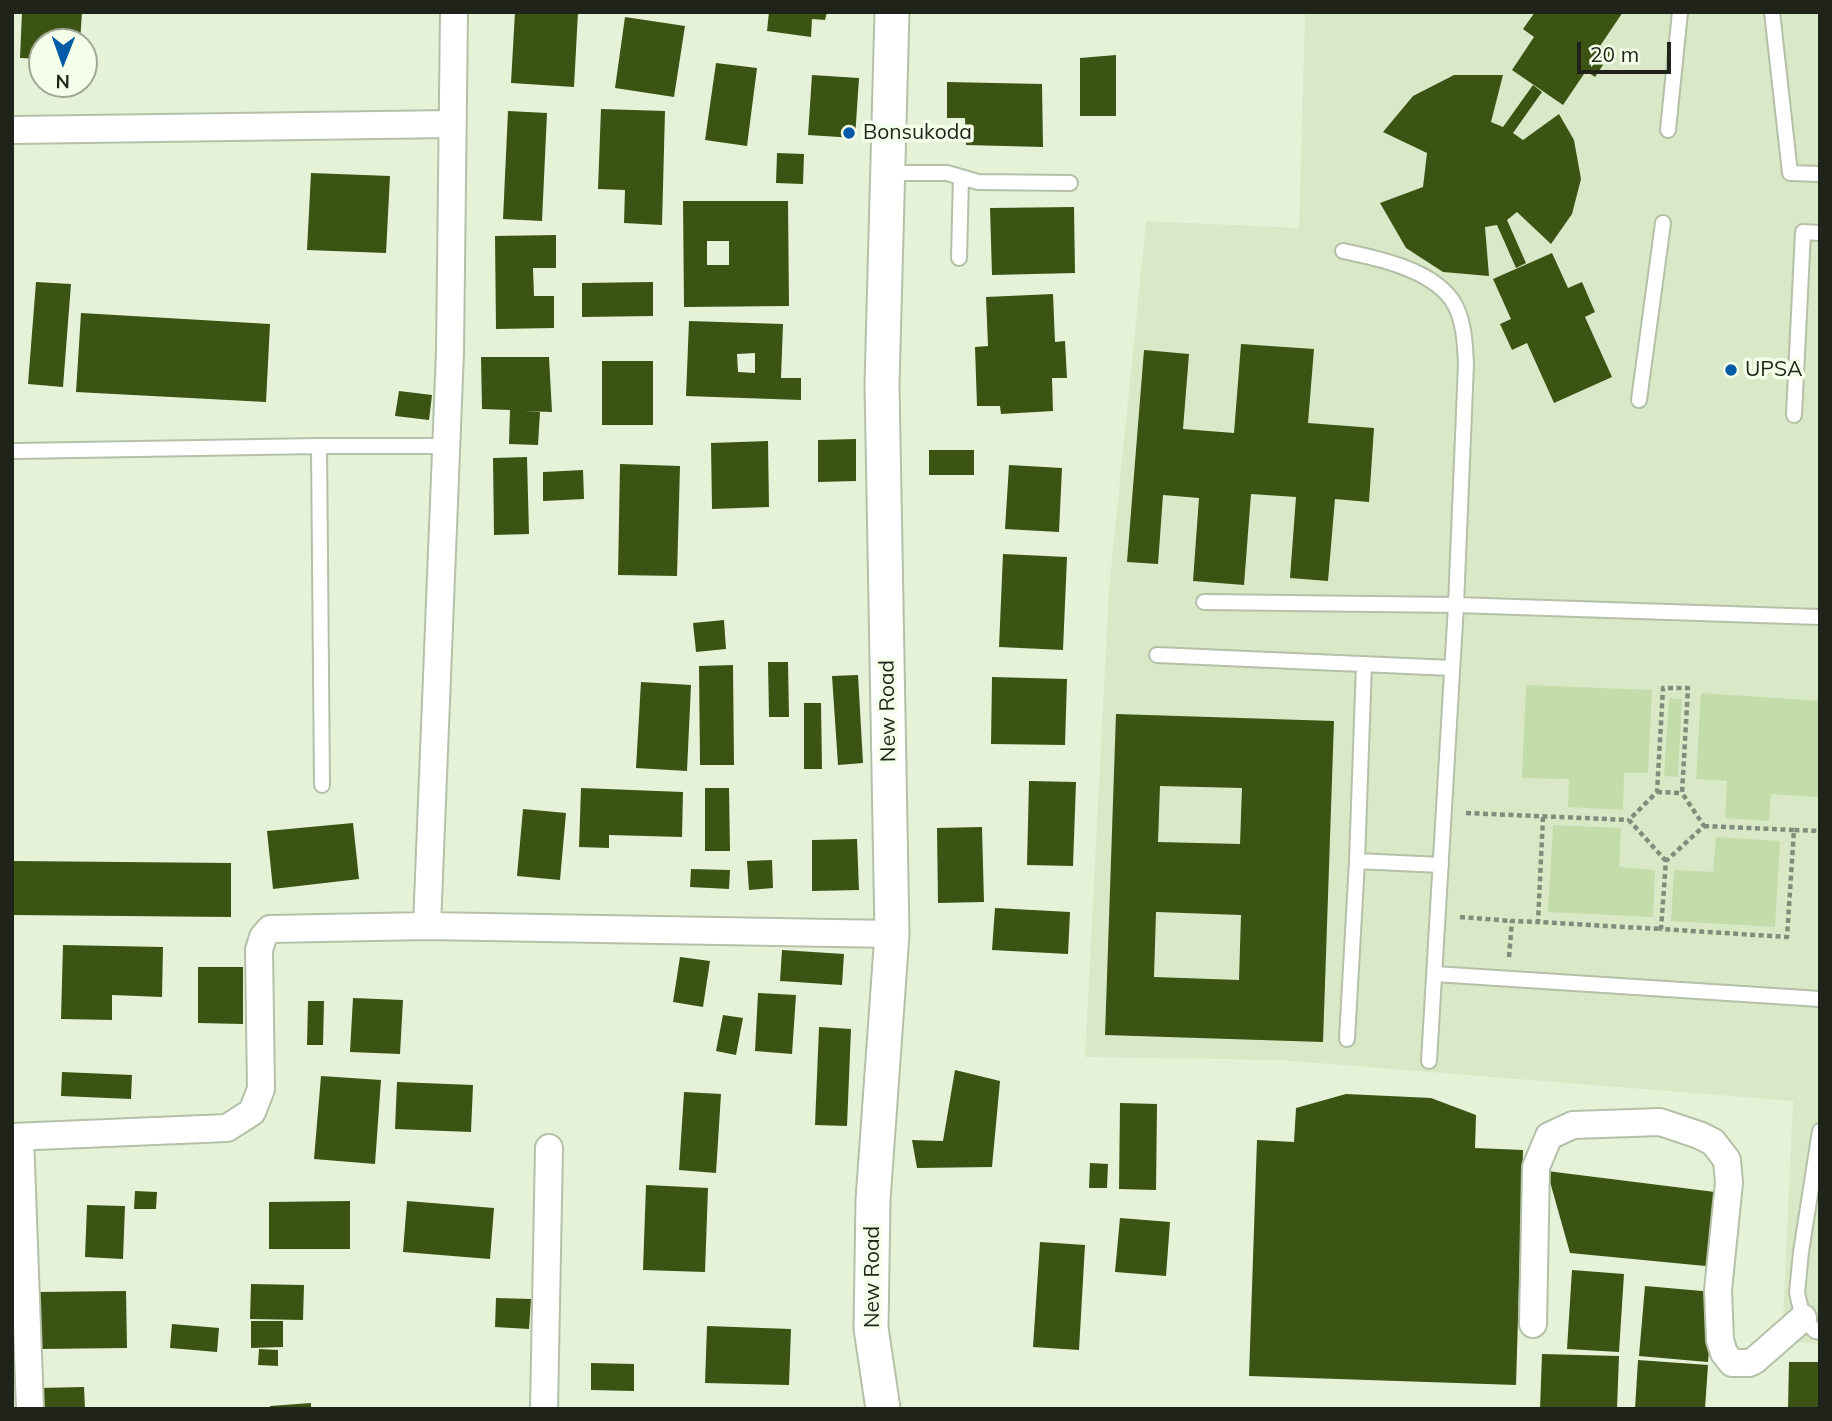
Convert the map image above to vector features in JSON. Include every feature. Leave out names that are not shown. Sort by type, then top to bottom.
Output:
[{"type":"street","points":[[428,926],[450,352],[454,12]]},
{"type":"street","name":"New Road","points":[[883,1409],[871,1328],[873,1200],[892,934],[882,384],[892,12]]},
{"type":"street","points":[[12,130],[452,124]]},
{"type":"street","points":[[30,1409],[16,1137],[227,1128],[252,1112],[261,1089],[259,950],[263,937],[270,929],[428,926],[892,934]]},
{"type":"street","points":[[1533,1324],[1536,1167],[1549,1136],[1573,1125],[1660,1122],[1713,1142],[1727,1160],[1729,1182],[1718,1290],[1720,1340],[1731,1363],[1749,1363],[1811,1325]]},
{"type":"street","points":[[544,1409],[549,1148]]},
{"type":"lane","points":[[1668,130],[1679,12]]},
{"type":"lane","points":[[1772,12],[1790,173],[1820,174]]},
{"type":"lane","points":[[887,173],[947,173],[978,182],[1070,183]]},
{"type":"lane","points":[[959,258],[961,177]]},
{"type":"lane","points":[[1639,400],[1663,223]]},
{"type":"lane","points":[[1794,415],[1803,232],[1820,233]]},
{"type":"lane","points":[[1343,251],[1387,260],[1433,282],[1451,299],[1465,340],[1456,605],[1429,1061]]},
{"type":"lane","points":[[320,446],[322,785]]},
{"type":"lane","points":[[16,451],[446,446]]},
{"type":"lane","points":[[1204,602],[1456,605],[1820,617]]},
{"type":"lane","points":[[1157,655],[1452,668]]},
{"type":"lane","points":[[1347,1039],[1364,664]]},
{"type":"lane","points":[[1357,862],[1441,864]]},
{"type":"lane","points":[[1435,974],[1820,999]]},
{"type":"lane","points":[[1811,1325],[1797,1293],[1820,1131]]},
{"type":"path","points":[[1629,820],[1657,792],[1662,688],[1688,688],[1682,793],[1704,826]]},
{"type":"path","points":[[1657,792],[1682,793]]},
{"type":"path","points":[[1444,812],[1629,820],[1666,861]]},
{"type":"path","points":[[1538,922],[1543,817]]},
{"type":"path","points":[[1661,929],[1666,861],[1704,826],[1820,831]]},
{"type":"path","points":[[1438,916],[1787,937],[1794,830]]},
{"type":"path","points":[[1507,979],[1512,921]]},
{"type":"shaded area","points":[[1305,12],[1820,12],[1820,1344],[1782,1340],[1793,1101],[1279,1060],[1085,1057],[1109,589],[1146,221],[1299,228]]},
{"type":"shaded area","points":[[1526,685],[1652,690],[1648,773],[1624,773],[1623,810],[1568,807],[1569,779],[1522,778]]},
{"type":"shaded area","points":[[1701,693],[1820,701],[1818,797],[1771,794],[1769,821],[1725,818],[1727,781],[1696,779]]},
{"type":"shaded area","points":[[1669,698],[1682,699],[1678,777],[1664,776]]},
{"type":"shaded area","points":[[1553,825],[1621,828],[1619,867],[1655,870],[1653,917],[1548,912]]},
{"type":"shaded area","points":[[1716,837],[1780,841],[1775,927],[1671,921],[1674,870],[1713,872]]},
{"type":"building","points":[[22,12],[82,12],[81,28],[28,28],[28,58],[20,58]]},
{"type":"building","points":[[515,12],[578,12],[574,87],[511,83]]},
{"type":"building","points":[[769,12],[827,12],[825,20],[812,19],[811,37],[767,31]]},
{"type":"building","points":[[1535,12],[1623,12],[1600,46],[1611,53],[1595,77],[1586,71],[1563,105],[1512,70],[1534,37],[1523,29]]},
{"type":"building","points":[[625,17],[685,26],[674,97],[615,88]]},
{"type":"building","points":[[1116,55],[1116,116],[1080,116],[1080,58]]},
{"type":"building","points":[[716,63],[757,68],[747,146],[705,140]]},
{"type":"building","points":[[812,75],[859,78],[855,138],[808,135]]},
{"type":"building","points":[[1454,75],[1503,75],[1491,122],[1503,127],[1533,85],[1542,92],[1513,133],[1523,140],[1559,114],[1574,140],[1581,179],[1572,214],[1551,244],[1517,212],[1507,220],[1526,263],[1516,268],[1497,225],[1485,227],[1489,276],[1443,272],[1406,248],[1380,203],[1423,187],[1427,153],[1383,132],[1413,96]]},
{"type":"building","points":[[947,82],[1042,84],[1043,147],[966,145],[965,118],[947,118]]},
{"type":"building","points":[[601,109],[665,111],[662,225],[624,223],[625,190],[598,189]]},
{"type":"building","points":[[508,111],[547,113],[542,221],[503,219]]},
{"type":"building","points":[[777,153],[804,154],[803,184],[776,183]]},
{"type":"building","points":[[311,173],[390,176],[386,253],[307,250]]},
{"type":"building","points":[[683,201],[788,201],[789,306],[684,307]],"holes":[[[707,241],[729,241],[729,265],[707,265]]]},
{"type":"building","points":[[1074,207],[1075,273],[992,275],[990,208]]},
{"type":"building","points":[[556,235],[556,268],[533,268],[534,296],[554,296],[554,328],[496,329],[495,236]]},
{"type":"building","points":[[1552,253],[1568,288],[1582,282],[1595,312],[1585,317],[1612,377],[1554,403],[1527,343],[1512,350],[1500,324],[1511,319],[1493,279]]},
{"type":"building","points":[[36,282],[71,284],[63,387],[28,384]]},
{"type":"building","points":[[653,282],[653,316],[582,317],[582,283]]},
{"type":"building","points":[[1053,294],[1055,342],[1065,341],[1067,378],[1052,378],[1053,411],[1001,414],[1000,406],[977,406],[975,347],[988,346],[986,297]]},
{"type":"building","points":[[81,313],[270,324],[266,402],[76,392]]},
{"type":"building","points":[[689,321],[783,324],[781,378],[801,378],[801,400],[686,396]],"holes":[[[755,353],[755,373],[738,372],[737,354]]]},
{"type":"building","points":[[1241,344],[1314,349],[1308,423],[1374,428],[1369,502],[1335,499],[1328,581],[1290,578],[1296,497],[1251,494],[1244,585],[1193,581],[1199,498],[1163,495],[1158,564],[1127,562],[1144,350],[1189,354],[1183,429],[1234,433]]},
{"type":"building","points":[[481,357],[549,357],[552,412],[524,411],[540,412],[538,445],[509,444],[510,410],[482,409]]},
{"type":"building","points":[[602,361],[653,361],[653,425],[602,425]]},
{"type":"building","points":[[399,391],[432,395],[429,420],[395,416]]},
{"type":"building","points":[[856,439],[856,481],[818,482],[818,440]]},
{"type":"building","points":[[768,441],[769,507],[712,509],[711,443]]},
{"type":"building","points":[[929,450],[974,450],[974,475],[929,475]]},
{"type":"building","points":[[527,457],[529,534],[494,535],[493,458]]},
{"type":"building","points":[[620,464],[680,466],[677,576],[618,575]]},
{"type":"building","points":[[1009,465],[1062,468],[1059,532],[1005,529]]},
{"type":"building","points":[[583,470],[584,499],[543,501],[543,472]]},
{"type":"building","points":[[1003,554],[1067,557],[1063,650],[999,647]]},
{"type":"building","points":[[724,620],[726,649],[696,652],[693,623]]},
{"type":"building","points":[[768,662],[788,662],[789,717],[769,717]]},
{"type":"building","points":[[733,665],[734,765],[700,765],[699,666]]},
{"type":"building","points":[[858,675],[863,763],[838,765],[832,676]]},
{"type":"building","points":[[992,677],[1067,679],[1065,745],[991,744]]},
{"type":"building","points":[[641,682],[691,685],[687,771],[636,768]]},
{"type":"building","points":[[804,703],[821,703],[822,769],[804,769]]},
{"type":"building","points":[[1116,714],[1334,721],[1323,1042],[1105,1035]],"holes":[[[1160,786],[1242,788],[1240,844],[1158,842]],[[1156,912],[1241,915],[1239,980],[1154,977]]]},
{"type":"building","points":[[1029,781],[1076,782],[1073,866],[1027,865]]},
{"type":"building","points":[[581,788],[683,792],[682,837],[609,835],[609,848],[579,847]]},
{"type":"building","points":[[705,788],[729,788],[730,851],[705,851]]},
{"type":"building","points":[[523,809],[566,813],[560,880],[517,876]]},
{"type":"building","points":[[353,823],[359,879],[273,889],[267,831]]},
{"type":"building","points":[[982,827],[984,902],[938,903],[937,828]]},
{"type":"building","points":[[857,839],[859,890],[812,891],[812,840]]},
{"type":"building","points":[[772,860],[773,888],[749,890],[747,861]]},
{"type":"building","points":[[12,861],[231,863],[231,917],[12,915]]},
{"type":"building","points":[[691,869],[730,870],[729,889],[690,887]]},
{"type":"building","points":[[995,908],[1070,912],[1068,954],[992,950]]},
{"type":"building","points":[[63,945],[163,947],[162,997],[112,995],[112,1020],[61,1019]]},
{"type":"building","points":[[782,950],[844,954],[842,985],[780,981]]},
{"type":"building","points":[[680,957],[710,961],[703,1007],[673,1002]]},
{"type":"building","points":[[198,967],[243,967],[243,1024],[198,1023]]},
{"type":"building","points":[[758,993],[796,995],[792,1054],[755,1051]]},
{"type":"building","points":[[353,998],[403,1000],[400,1054],[350,1052]]},
{"type":"building","points":[[308,1001],[324,1001],[323,1045],[307,1045]]},
{"type":"building","points":[[723,1015],[743,1018],[736,1055],[716,1051]]},
{"type":"building","points":[[819,1027],[851,1029],[847,1126],[815,1125]]},
{"type":"building","points":[[955,1070],[1000,1081],[992,1167],[917,1168],[912,1140],[943,1141]]},
{"type":"building","points":[[62,1072],[132,1075],[131,1099],[61,1096]]},
{"type":"building","points":[[321,1076],[381,1080],[375,1164],[314,1159]]},
{"type":"building","points":[[397,1082],[473,1085],[471,1132],[395,1129]]},
{"type":"building","points":[[684,1092],[721,1094],[716,1173],[679,1170]]},
{"type":"building","points":[[1346,1094],[1431,1098],[1476,1115],[1475,1148],[1523,1150],[1516,1385],[1249,1376],[1257,1140],[1294,1142],[1296,1108]]},
{"type":"building","points":[[1120,1103],[1157,1104],[1156,1190],[1119,1189]]},
{"type":"building","points":[[1090,1163],[1108,1164],[1107,1188],[1089,1188]]},
{"type":"building","points":[[1547,1171],[1723,1193],[1716,1267],[1570,1253]]},
{"type":"building","points":[[646,1185],[708,1188],[705,1272],[643,1270]]},
{"type":"building","points":[[135,1191],[157,1192],[156,1209],[134,1209]]},
{"type":"building","points":[[350,1201],[350,1249],[269,1249],[269,1202]]},
{"type":"building","points":[[407,1201],[494,1208],[490,1259],[403,1252]]},
{"type":"building","points":[[87,1205],[125,1206],[123,1259],[85,1257]]},
{"type":"building","points":[[1120,1218],[1170,1222],[1166,1276],[1115,1272]]},
{"type":"building","points":[[1040,1242],[1085,1245],[1079,1350],[1033,1347]]},
{"type":"building","points":[[1572,1270],[1624,1274],[1619,1352],[1567,1349]]},
{"type":"building","points":[[251,1284],[304,1285],[303,1320],[250,1319]]},
{"type":"building","points":[[1645,1286],[1714,1292],[1708,1362],[1639,1356]]},
{"type":"building","points":[[126,1291],[127,1348],[39,1349],[38,1292]]},
{"type":"building","points":[[496,1298],[531,1299],[529,1329],[495,1327]]},
{"type":"building","points":[[251,1321],[283,1321],[283,1347],[251,1348]]},
{"type":"building","points":[[172,1324],[219,1328],[217,1352],[170,1348]]},
{"type":"building","points":[[707,1326],[791,1329],[789,1385],[705,1383]]},
{"type":"building","points":[[259,1349],[278,1350],[278,1366],[258,1365]]},
{"type":"building","points":[[1542,1354],[1619,1356],[1617,1409],[1540,1409]]},
{"type":"building","points":[[1638,1360],[1708,1365],[1705,1409],[1635,1409]]},
{"type":"building","points":[[1789,1362],[1820,1362],[1820,1409],[1788,1409]]},
{"type":"building","points":[[591,1363],[634,1364],[634,1391],[591,1390]]},
{"type":"building","points":[[84,1387],[85,1409],[39,1409],[38,1388]]},
{"type":"building","points":[[311,1403],[311,1409],[270,1409],[270,1406]]},
{"type":"place","name":"Bonsukoda","points":[[849,133]]},
{"type":"place","name":"UPSA","points":[[1731,370]]}]
